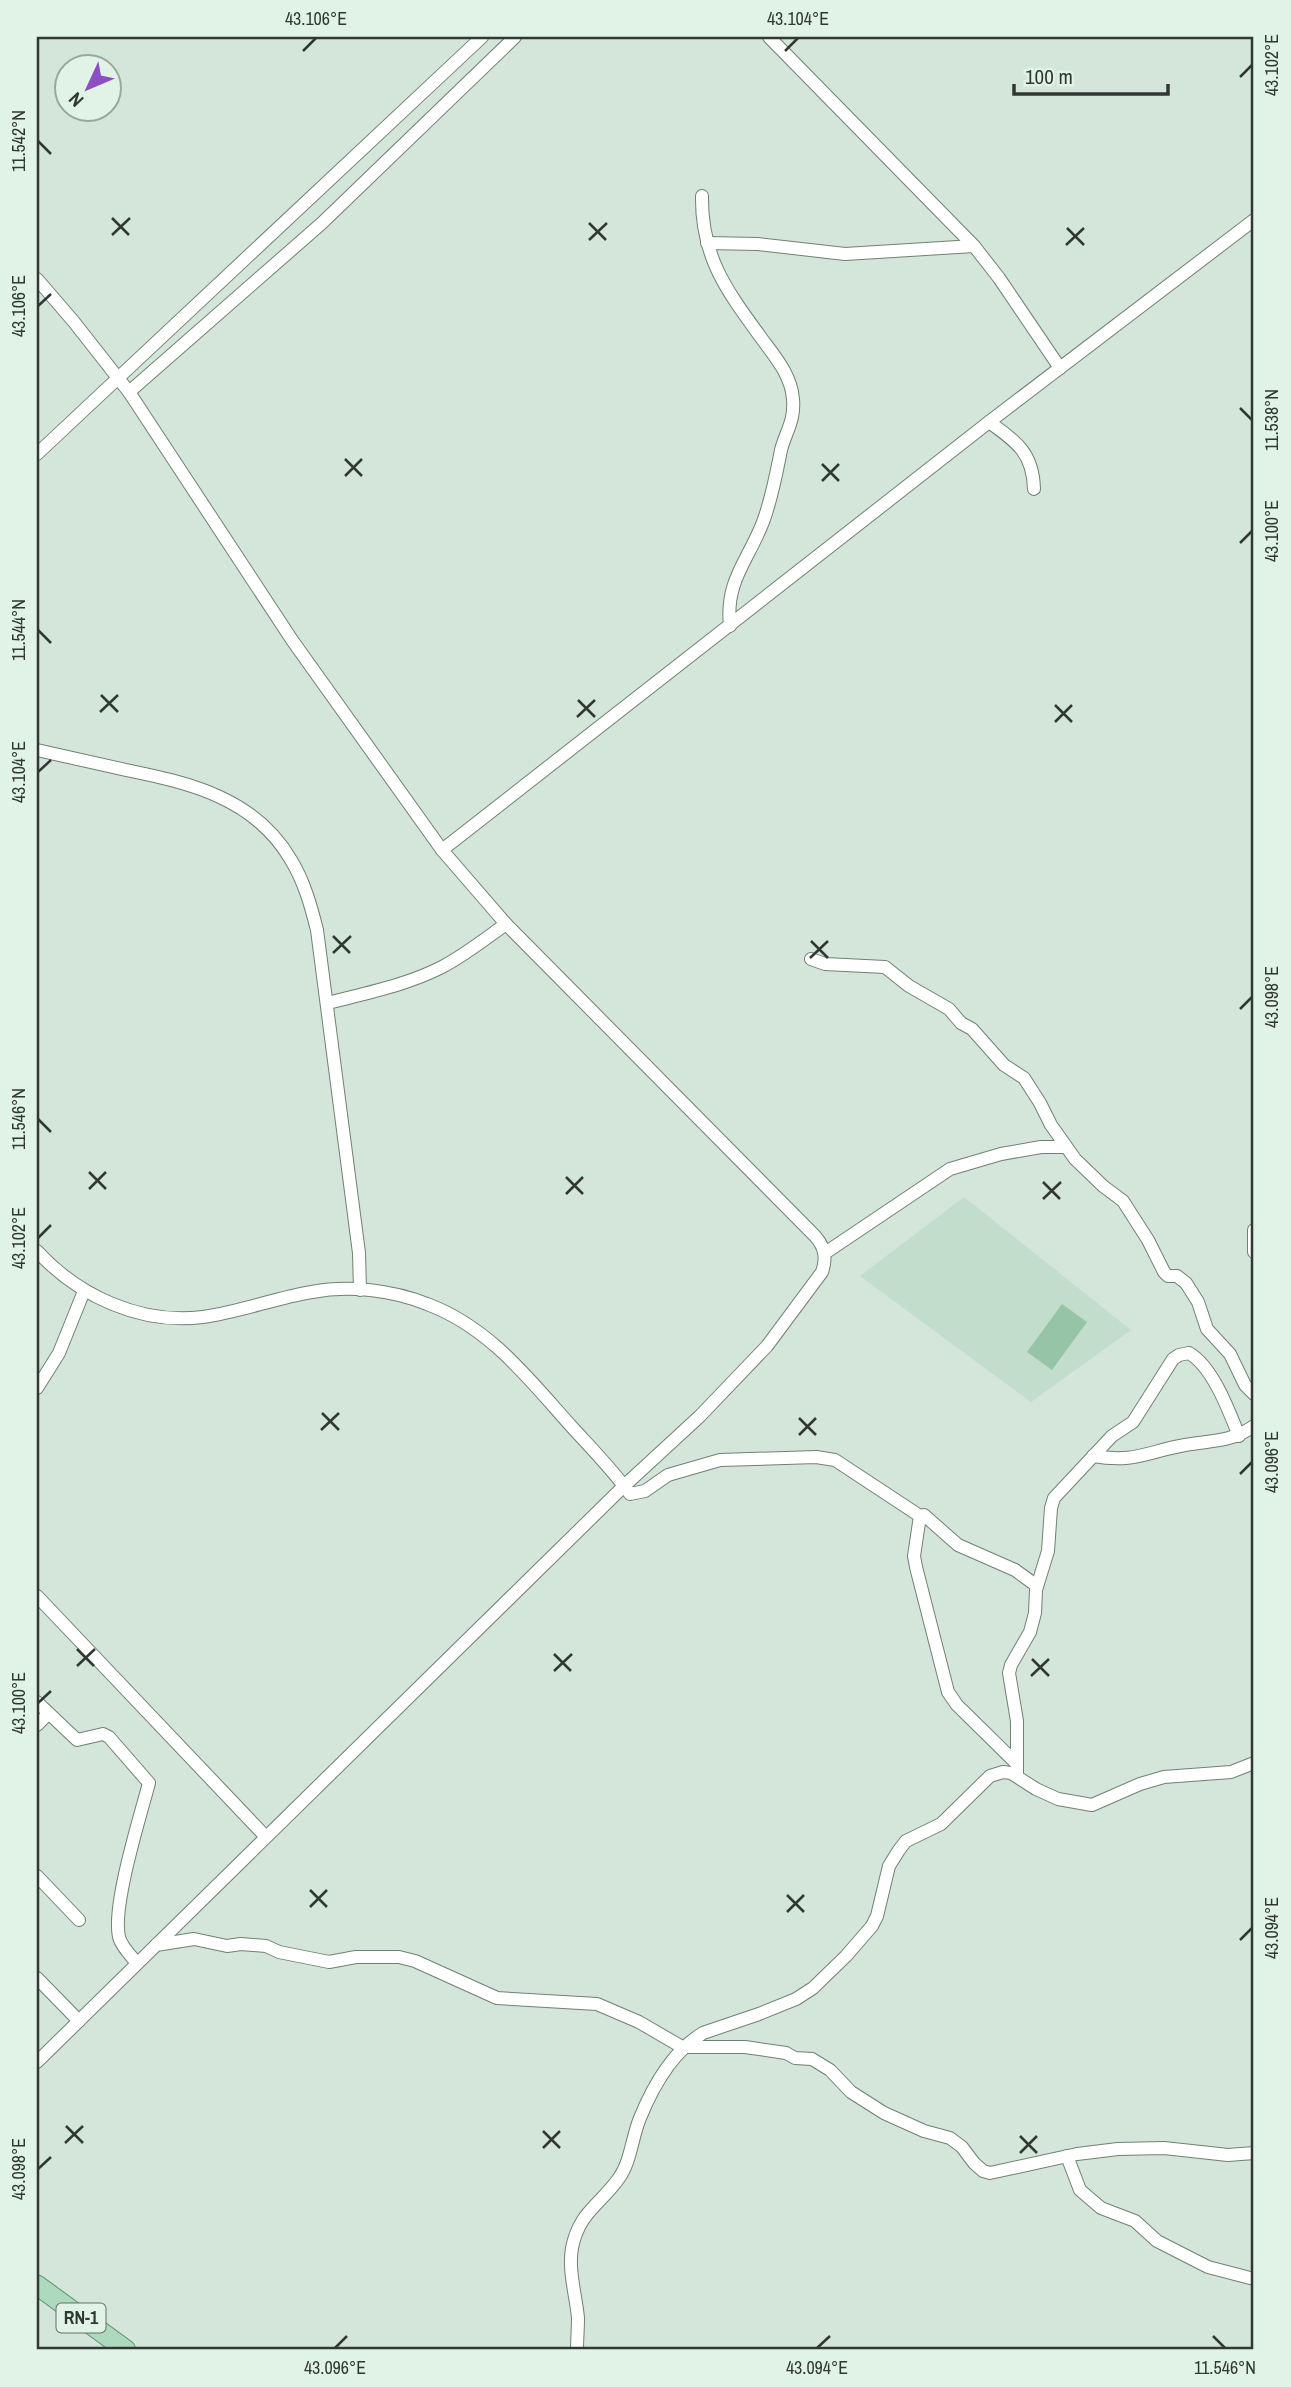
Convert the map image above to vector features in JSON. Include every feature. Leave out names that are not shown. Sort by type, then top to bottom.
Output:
[{"type":"main road","name":"RN-1","points":[[37,2285],[127,2350]]},
{"type":"street","points":[[37,454],[482,37]]},
{"type":"street","points":[[129,392],[322,223],[515,37]]},
{"type":"street","points":[[769,37],[974,246],[1060,368]]},
{"type":"street","points":[[702,196],[703,224],[714,265],[728,293],[784,369],[791,385],[793,402],[792,421],[782,448],[770,503],[732,588],[730,626]]},
{"type":"street","points":[[442,850],[989,422],[1254,220]]},
{"type":"street","points":[[707,243],[758,244],[845,254],[974,246]]},
{"type":"street","points":[[37,279],[129,392],[292,640],[442,850],[506,924],[822,1243],[825,1253],[822,1272],[767,1346],[700,1416],[624,1486],[37,2062]]},
{"type":"street","points":[[989,422],[1013,439],[1028,457],[1034,473],[1034,489]]},
{"type":"street","points":[[37,750],[180,781],[213,792],[243,809],[269,832],[290,859],[308,897],[317,930],[359,1252],[360,1290]]},
{"type":"street","points":[[328,1003],[407,981],[440,968],[465,954],[506,924]]},
{"type":"street","points":[[811,959],[825,964],[885,967],[909,986],[949,1009],[961,1023],[972,1029],[1004,1065],[1024,1078],[1065,1147],[1083,1169],[1123,1201],[1166,1275],[1177,1276],[1186,1283],[1198,1302],[1207,1329],[1230,1354],[1245,1385],[1254,1394]]},
{"type":"street","points":[[825,1253],[950,1169],[1001,1154],[1041,1147],[1065,1147]]},
{"type":"street","points":[[1254,1230],[1254,1252]]},
{"type":"street","points":[[37,1251],[53,1269],[84,1291],[121,1308],[161,1317],[202,1317],[335,1289],[394,1294],[426,1303],[457,1317],[486,1336],[511,1358],[630,1494],[645,1491],[668,1475],[720,1460],[817,1457],[835,1460],[920,1516],[923,1514],[958,1545],[1020,1573],[1037,1586]]},
{"type":"street","points":[[37,1388],[59,1353],[84,1291]]},
{"type":"street","points":[[1017,1770],[1017,1721],[1009,1673],[1032,1624],[1037,1586],[1048,1552],[1054,1498],[1112,1436],[1133,1422],[1174,1359],[1185,1353],[1194,1355],[1211,1378],[1239,1436]]},
{"type":"street","points":[[1093,1456],[1121,1460],[1138,1458],[1186,1445],[1218,1442],[1239,1436],[1254,1426]]},
{"type":"street","points":[[920,1516],[914,1556],[948,1692],[1035,1789],[1058,1799],[1092,1805],[1140,1784],[1164,1777],[1231,1772],[1254,1763]]},
{"type":"street","points":[[39,1604],[266,1837]]},
{"type":"street","points":[[37,1702],[77,1740],[103,1734],[109,1737],[149,1783],[117,1920],[119,1940],[137,1963]]},
{"type":"street","points":[[37,1725],[48,1714]]},
{"type":"street","points":[[577,2350],[578,2320],[571,2251],[576,2232],[585,2214],[619,2179],[640,2118],[660,2078],[682,2047],[703,2033],[796,1999],[813,1988],[872,1926],[889,1866],[906,1841],[941,1824],[990,1776],[1017,1770]]},
{"type":"street","points":[[37,1875],[79,1920]]},
{"type":"street","points":[[156,1945],[194,1940],[227,1946],[266,1946],[279,1952],[329,1962],[356,1957],[399,1957],[415,1961],[497,1997],[597,2004],[639,2022],[682,2047],[745,2047],[812,2059],[830,2070],[851,2092],[884,2113],[924,2131],[950,2138],[962,2147],[983,2172],[998,2173],[1067,2156],[1118,2149],[1150,2148],[1228,2155],[1254,2153]]},
{"type":"street","points":[[37,1978],[79,2021]]},
{"type":"street","points":[[1067,2156],[1080,2190],[1101,2208],[1135,2221],[1157,2241],[1208,2267],[1254,2279]]},
{"type":"shaded area","points":[[964,1197],[1131,1330],[1031,1402],[860,1276]]},
{"type":"green space","points":[[1062,1304],[1087,1322],[1052,1370],[1027,1352]]}]
